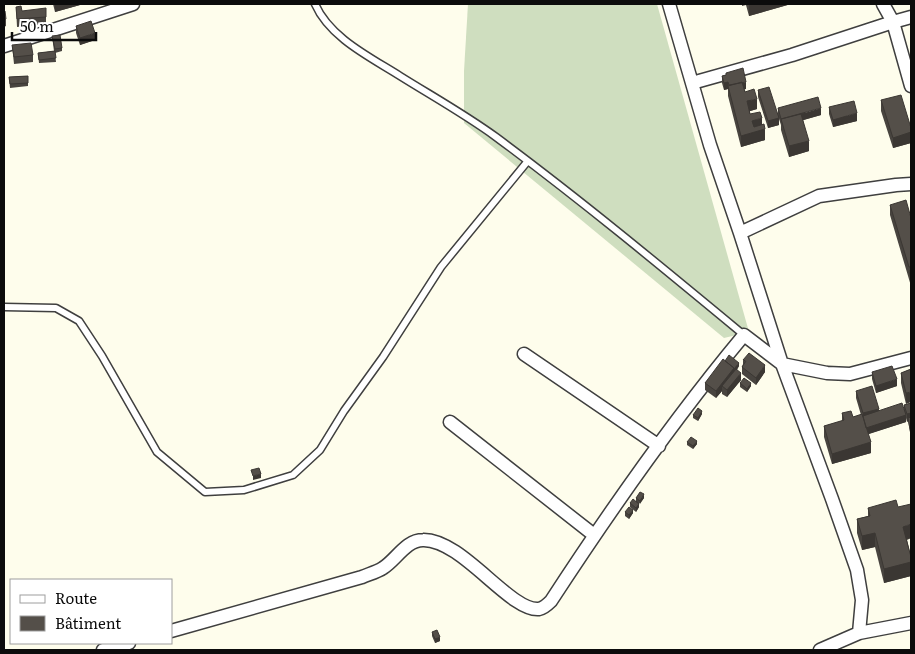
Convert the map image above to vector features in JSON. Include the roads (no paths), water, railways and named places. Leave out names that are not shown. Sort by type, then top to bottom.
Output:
[{"type":"street","points":[[4,46],[133,4]]},
{"type":"street","points":[[669,4],[710,145],[782,364],[856,570],[862,600],[859,633]]},
{"type":"street","points":[[883,4],[892,22],[911,86]]},
{"type":"street","points":[[692,83],[792,55],[911,17]]},
{"type":"street","points":[[740,233],[820,196],[911,184]]},
{"type":"street","points":[[172,631],[362,577],[383,568],[404,549],[419,540],[428,540],[447,547],[478,569],[515,601],[537,609],[544,607],[552,601],[594,535],[700,388],[744,335],[782,364],[827,374],[850,374],[911,358]]},
{"type":"street","points":[[524,354],[659,446]]},
{"type":"street","points":[[450,422],[594,535]]},
{"type":"street","points":[[820,650],[859,633],[911,623]]},
{"type":"street","points":[[104,650],[126,644]]},
{"type":"lane","points":[[316,4],[320,14],[338,35],[495,136],[652,259],[744,335]]},
{"type":"lane","points":[[4,306],[56,308],[78,321],[102,356],[157,452],[205,492],[244,490],[293,475],[320,450],[441,267],[527,162]]}]
